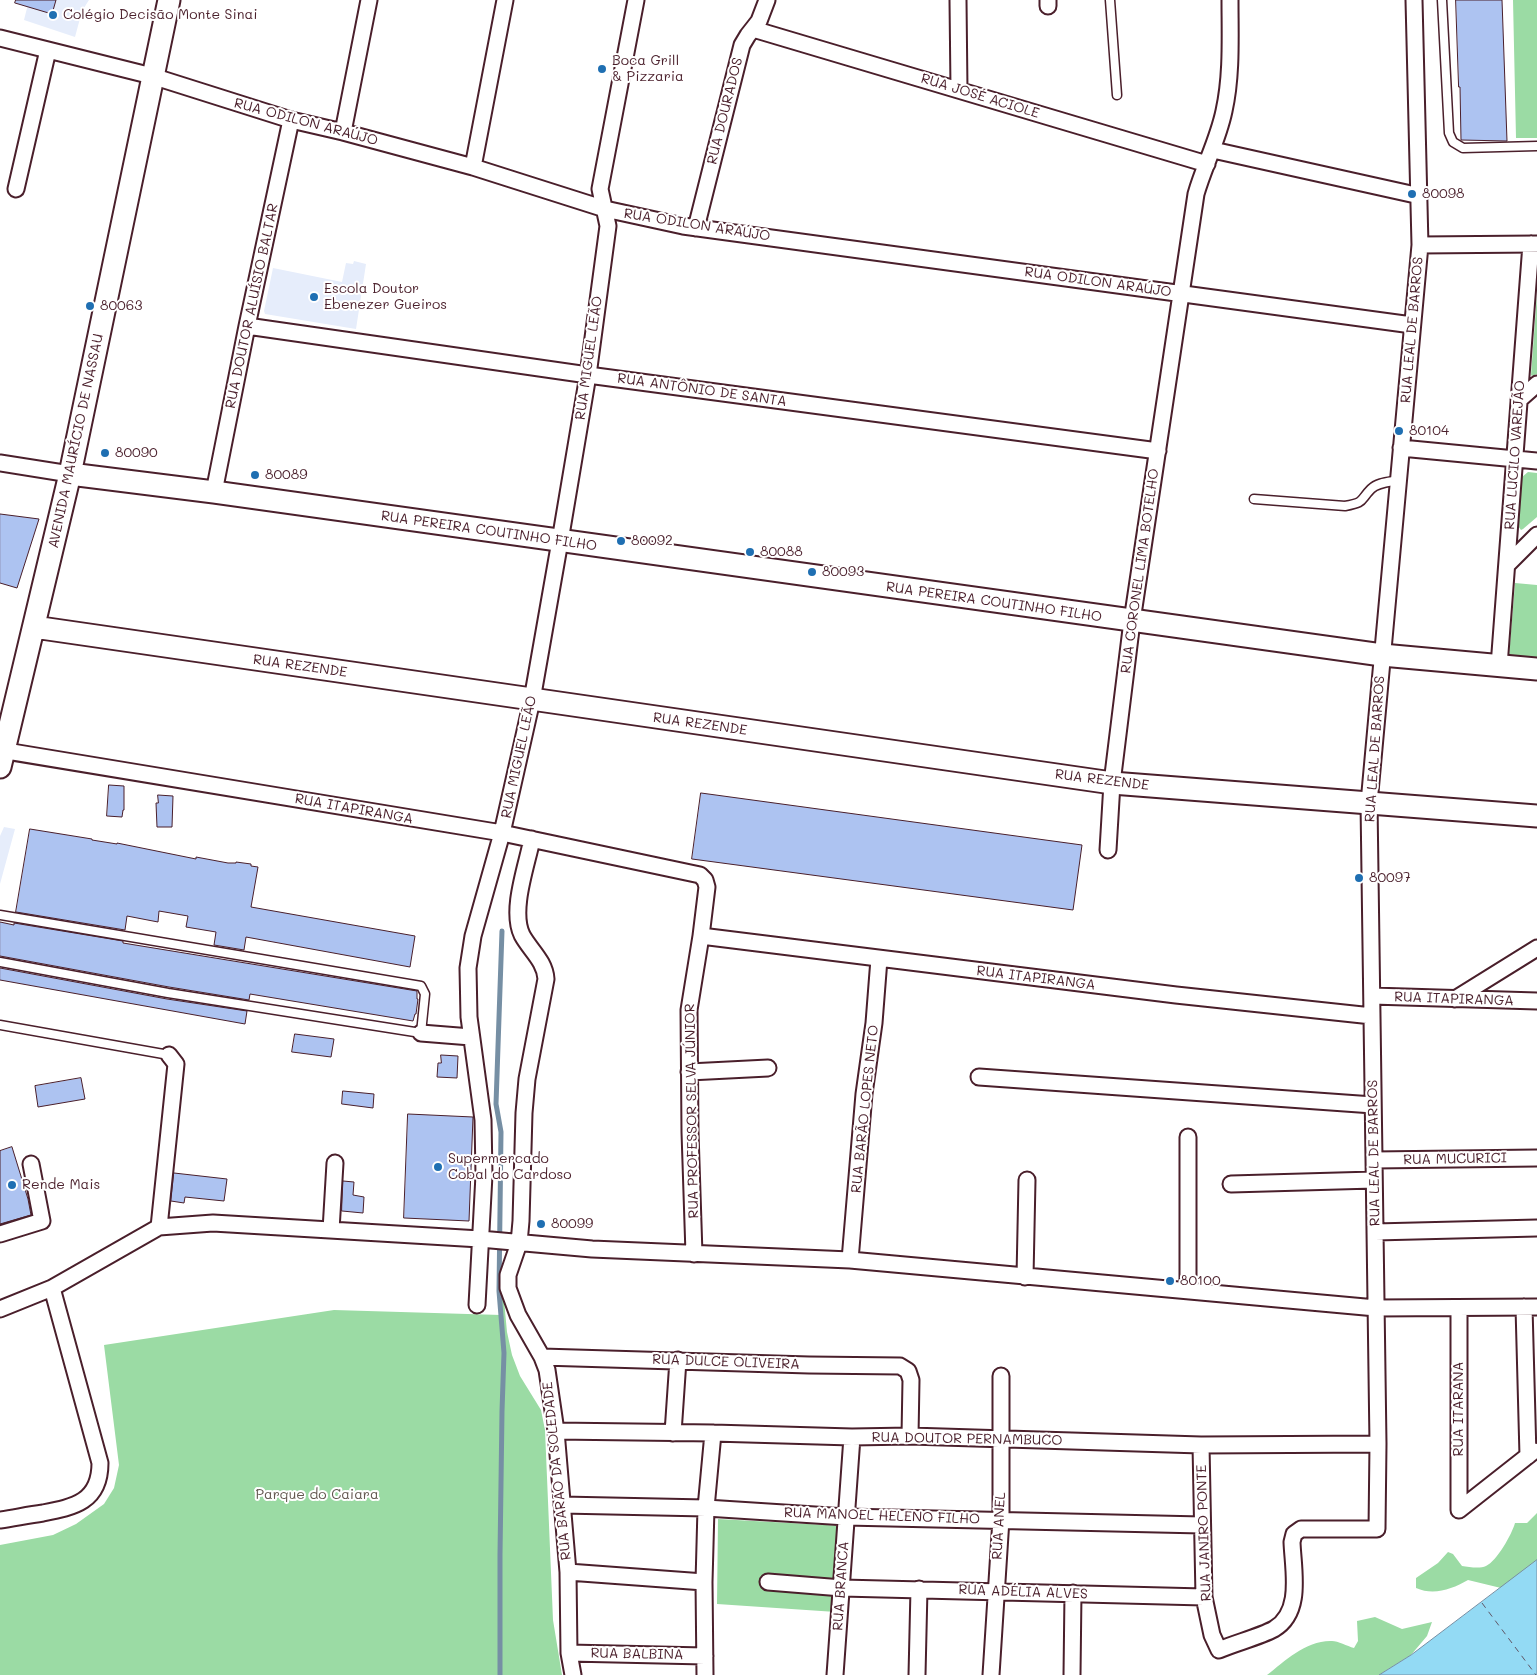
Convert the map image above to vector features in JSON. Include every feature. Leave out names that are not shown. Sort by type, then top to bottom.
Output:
[{"type":"street","name":"AVENIDA MAURÍCIO DE NASSAU","points":[[1,756],[23,676],[70,474],[169,0]]},
{"type":"street","points":[[343,132],[369,0]]},
{"type":"street","points":[[473,167],[505,0]]},
{"type":"street","name":"RUA MIGUEL LEÃO","points":[[477,1305],[484,1239],[483,1120],[469,1017],[468,968],[474,936],[502,833],[532,700],[560,541],[588,375],[608,226],[600,189],[636,0]]},
{"type":"street","name":"RUA DOURADOS","points":[[696,228],[742,46],[759,21],[767,0]]},
{"type":"street","points":[[958,0],[959,90]]},
{"type":"street","name":"RUA CORONEL LIMA BOTELHO","points":[[1108,850],[1112,783],[1132,621],[1196,194],[1210,157],[1224,110],[1228,82],[1230,0]]},
{"type":"street","name":"RUA LEAL DE BARROS","points":[[1219,1650],[1274,1629],[1290,1611],[1294,1595],[1292,1542],[1294,1534],[1301,1529],[1377,1529],[1378,1444],[1369,804],[1420,245],[1414,0]]},
{"type":"street","name":"RUA JOSÉ ACIOLE","points":[[754,29],[1149,146],[1420,196]]},
{"type":"street","name":"RUA ODILON ARAÚJO","points":[[0,38],[152,76],[291,120],[473,167],[605,210],[696,228],[1412,325]]},
{"type":"street","points":[[16,189],[48,50]]},
{"type":"street","name":"RUA DOUTOR ALUÍSIO BALTAR","points":[[214,492],[291,120]]},
{"type":"street","points":[[1420,245],[1534,244]]},
{"type":"street","name":"RUA LUCILO VAREJÃO","points":[[1499,666],[1519,400],[1534,244]]},
{"type":"street","name":"RUA ANTÔNIO DE SANTA","points":[[247,326],[588,375],[1158,451]]},
{"type":"street","points":[[1519,400],[1537,384]]},
{"type":"street","points":[[1401,448],[1537,461]]},
{"type":"street","points":[[0,463],[70,474]]},
{"type":"street","name":"RUA PEREIRA COUTINHO FILHO","points":[[70,474],[214,492],[1382,655],[1537,669]]},
{"type":"street","points":[[1507,565],[1537,535]]},
{"type":"street","name":"RUA REZENDE","points":[[34,628],[1112,783],[1537,816]]},
{"type":"street","name":"RUA ITAPIRANGA","points":[[1,756],[502,833],[700,875],[705,880]]},
{"type":"street","name":"RUA BARÃO DA SOLEDADE","points":[[532,839],[518,906],[518,917],[522,934],[544,966],[546,979],[527,1079],[524,1113],[521,1221],[510,1269],[508,1288],[518,1316],[542,1356],[547,1370],[556,1431],[568,1572],[569,1653],[572,1675]]},
{"type":"street","name":"RUA PROFESSOR SELVA JÚNIOR","points":[[694,1254],[689,1010],[701,936],[707,887],[705,880]]},
{"type":"street","name":"RUA ITAPIRANGA","points":[[701,936],[1176,995],[1372,1016]]},
{"type":"street","points":[[1456,999],[1537,948]]},
{"type":"street","name":"RUA BARÃO LOPES NETO","points":[[850,1260],[864,1094],[874,1023],[879,959]]},
{"type":"street","name":"RUA ITAPIRANGA","points":[[1372,996],[1537,1001]]},
{"type":"street","points":[[421,1033],[471,1037]]},
{"type":"street","points":[[159,1227],[176,1064],[169,1055]]},
{"type":"street","points":[[689,1072],[768,1068]]},
{"type":"street","points":[[980,1077],[1373,1105]]},
{"type":"street","points":[[1188,1137],[1188,1291]]},
{"type":"street","name":"RUA MUCURICI","points":[[1374,1160],[1537,1158]]},
{"type":"street","points":[[331,1230],[335,1163]]},
{"type":"street","points":[[0,1234],[42,1221],[31,1164]]},
{"type":"street","points":[[1025,1277],[1027,1180]]},
{"type":"street","points":[[1231,1184],[1374,1180]]},
{"type":"street","points":[[0,1309],[52,1288],[159,1227],[213,1223],[694,1254],[850,1260],[1376,1308],[1531,1307],[1532,1452]]},
{"type":"street","points":[[1375,1232],[1537,1228]]},
{"type":"street","points":[[0,1520],[70,1508],[82,1502],[92,1493],[97,1482],[100,1463],[52,1288]]},
{"type":"street","name":"RUA ITARANA","points":[[1459,1308],[1459,1510],[1532,1452]]},
{"type":"street","name":"RUA DULCE OLIVEIRA","points":[[542,1356],[809,1365],[900,1366],[908,1371],[911,1380],[910,1436]]},
{"type":"street","points":[[673,1433],[678,1360]]},
{"type":"street","name":"RUA ANEL","points":[[991,1675],[1001,1519],[1001,1376]]},
{"type":"street","name":"RUA DOUTOR PERNAMBUCO","points":[[556,1431],[852,1437],[910,1436],[1201,1445],[1378,1444]]},
{"type":"street","points":[[705,1675],[704,1582],[706,1508],[713,1433]]},
{"type":"street","name":"RUA BRANCA","points":[[835,1675],[852,1437]]},
{"type":"street","name":"RUA JANIRO PONTE","points":[[1201,1445],[1204,1597],[1212,1635],[1219,1650]]},
{"type":"street","name":"RUA MANOEL HELENO FILHO","points":[[562,1505],[706,1508],[846,1517],[1202,1525]]},
{"type":"street","points":[[568,1572],[704,1582]]},
{"type":"street","name":"RUA ADÉLIA ALVES","points":[[768,1582],[842,1588],[1204,1597]]},
{"type":"street","points":[[917,1675],[919,1589]]},
{"type":"street","points":[[1072,1675],[1073,1593]]},
{"type":"street","name":"RUA BALBINA","points":[[569,1653],[705,1656]]},
{"type":"lane","points":[[1110,0],[1117,95]]},
{"type":"lane","points":[[1442,0],[1449,133],[1453,142],[1463,148],[1537,146]]},
{"type":"lane","points":[[1254,499],[1345,506],[1357,504],[1363,500],[1372,488],[1379,484],[1398,480]]},
{"type":"lane","points":[[0,915],[421,986],[425,994],[421,1033],[168,994],[0,962]]},
{"type":"lane","points":[[0,1025],[169,1055]]},
{"type":"shaded area","name":"Colégio Decisão Monte Sinai","points":[[29,0],[89,0],[82,11],[75,37],[24,20]]},
{"type":"shaded area","name":"Escola Doutor Ebenezer Gueiros","points":[[354,261],[366,264],[356,329],[265,314],[273,268],[342,282],[346,263],[353,264]]},
{"type":"shaded area","points":[[4,827],[15,829],[0,884],[0,836]]},
{"type":"green space","points":[[1513,0],[1537,0],[1537,138],[1516,138]]},
{"type":"green space","points":[[1537,294],[1537,374],[1532,376],[1531,375]]},
{"type":"green space","points":[[1528,472],[1537,473],[1537,517],[1521,530],[1518,526],[1522,477]]},
{"type":"green space","points":[[1515,583],[1537,585],[1537,659],[1509,656]]},
{"type":"green space","name":"Parque do Caiara","points":[[500,1258],[507,1332],[512,1355],[520,1376],[541,1410],[545,1430],[553,1620],[562,1675],[0,1675],[0,1545],[53,1535],[76,1524],[104,1504],[114,1488],[119,1465],[104,1345],[334,1310],[501,1315],[499,1291]]},
{"type":"green space","points":[[1537,1513],[1537,1560],[1501,1588],[1468,1580],[1443,1590],[1429,1591],[1416,1588],[1416,1578],[1438,1563],[1448,1552],[1453,1554],[1462,1566],[1478,1568],[1486,1566],[1495,1559],[1504,1547],[1515,1523],[1527,1523]]},
{"type":"green space","points":[[718,1519],[844,1526],[836,1612],[717,1604]]},
{"type":"green space","points":[[1375,1617],[1402,1629],[1432,1622],[1427,1636],[1411,1655],[1379,1675],[1267,1675],[1296,1652],[1313,1644],[1334,1641],[1354,1648],[1358,1641],[1357,1621]]},
{"type":"water","points":[[1537,1560],[1537,1675],[1379,1675],[1411,1655]]},
{"type":"building","points":[[16,0],[56,0],[52,14],[15,3]]},
{"type":"building","points":[[1456,0],[1502,0],[1507,141],[1461,140]]},
{"type":"building","points":[[0,514],[39,519],[17,588],[0,583]]},
{"type":"building","points":[[109,785],[124,786],[124,810],[122,817],[107,816]]},
{"type":"building","points":[[701,793],[1082,845],[1073,910],[692,859]]},
{"type":"building","points":[[158,795],[173,796],[172,827],[157,827],[156,803],[158,803]]},
{"type":"building","points":[[30,829],[117,843],[196,859],[196,857],[228,863],[251,864],[251,866],[258,867],[251,907],[415,936],[410,967],[246,937],[244,950],[214,945],[216,932],[186,927],[188,916],[159,911],[158,922],[127,916],[125,930],[16,912]]},
{"type":"building","points":[[0,922],[417,991],[416,1014],[413,1021],[250,994],[249,1000],[0,956]]},
{"type":"building","points":[[0,968],[167,999],[247,1011],[245,1024],[0,980]]},
{"type":"building","points":[[295,1034],[334,1039],[331,1057],[292,1052]]},
{"type":"building","points":[[441,1055],[458,1056],[457,1078],[437,1077],[438,1063],[441,1063]]},
{"type":"building","points":[[81,1078],[85,1099],[38,1107],[35,1086]]},
{"type":"building","points":[[343,1091],[374,1094],[373,1108],[342,1104]]},
{"type":"building","name":"Supermercado Cobal do Cardoso","points":[[408,1114],[473,1117],[469,1221],[404,1218]]},
{"type":"building","name":"Rende Mais","points":[[12,1147],[31,1215],[0,1224],[0,1151]]},
{"type":"building","points":[[174,1173],[227,1179],[224,1201],[185,1197],[184,1203],[171,1201]]},
{"type":"building","points":[[343,1181],[354,1182],[353,1195],[364,1197],[363,1213],[342,1211]]},
{"type":"waterway","points":[[500,1675],[504,1353],[499,1291],[501,1132],[496,1104],[502,931]]},
{"type":"ferry route","points":[[1482,1603],[1536,1675]]},
{"type":"place","name":"Colégio Decisão Monte Sinai","points":[[53,15]]},
{"type":"place","name":"Boca Grill & Pizzaria","points":[[602,69]]},
{"type":"place","name":"80098","points":[[1412,194]]},
{"type":"place","name":"Escola Doutor Ebenezer Gueiros","points":[[314,297]]},
{"type":"place","name":"80063","points":[[90,306]]},
{"type":"place","name":"80104","points":[[1399,431]]},
{"type":"place","name":"80090","points":[[105,453]]},
{"type":"place","name":"80089","points":[[255,475]]},
{"type":"place","name":"80092","points":[[621,541]]},
{"type":"place","name":"80088","points":[[750,552]]},
{"type":"place","name":"80093","points":[[812,572]]},
{"type":"place","name":"80097","points":[[1359,878]]},
{"type":"place","name":"Supermercado Cobal do Cardoso","points":[[438,1167]]},
{"type":"place","name":"Rende Mais","points":[[12,1185]]},
{"type":"place","name":"80099","points":[[541,1224]]},
{"type":"place","name":"80100","points":[[1170,1281]]}]
